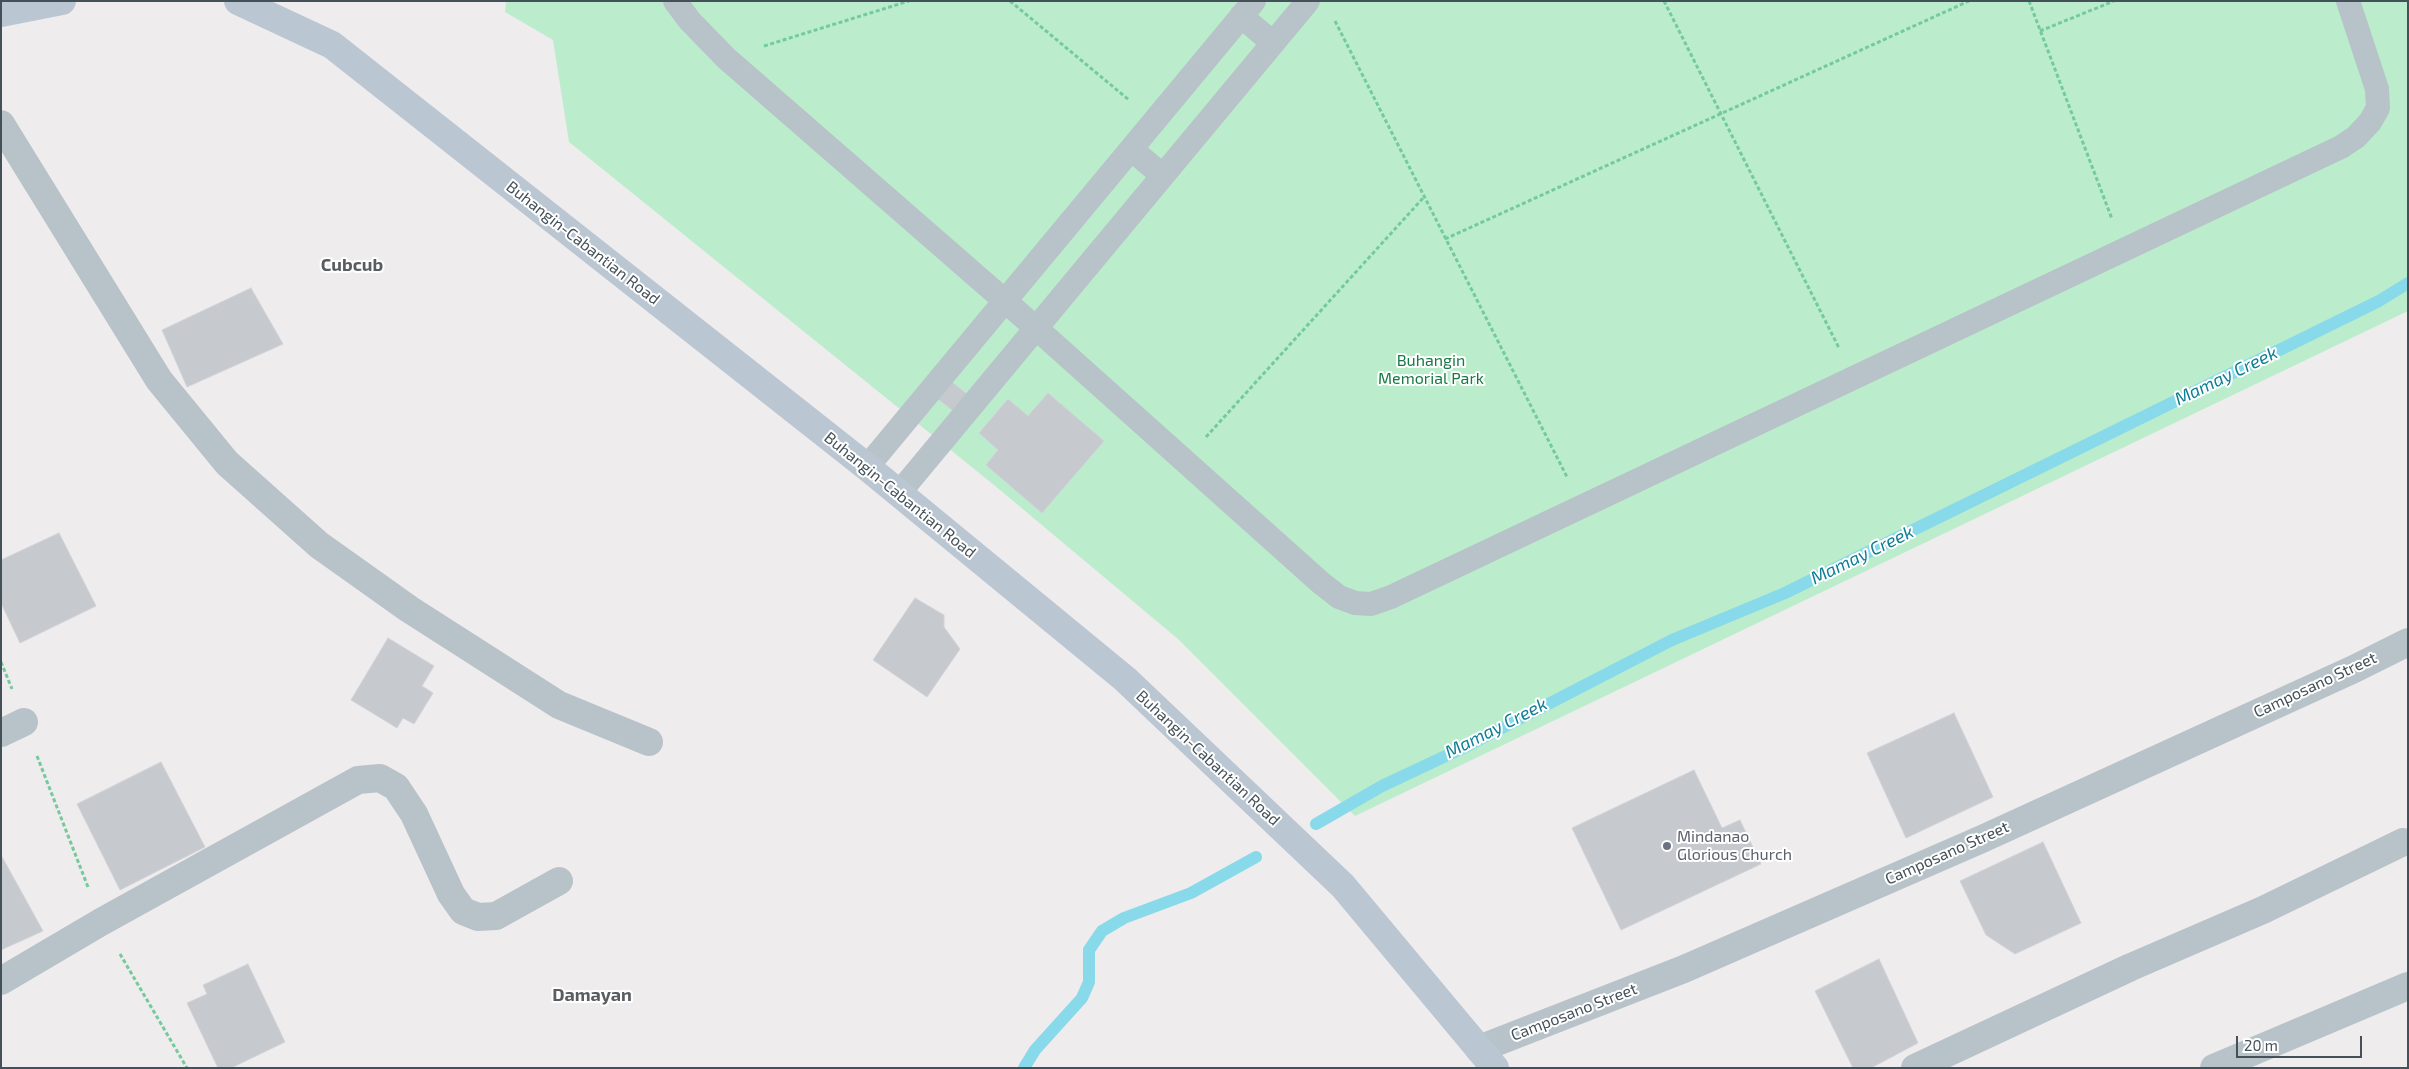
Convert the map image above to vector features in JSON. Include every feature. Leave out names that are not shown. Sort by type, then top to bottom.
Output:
[{"type":"main road","points":[[1,12],[62,1]]},
{"type":"main road","name":"Buhangin-Cabantian Road","points":[[238,1],[332,45],[867,467],[1125,679],[1336,879],[1487,1058]]},
{"type":"street","points":[[1,124],[159,380],[227,464],[319,545],[409,609],[558,705],[649,742]]},
{"type":"street","name":"Camposano Street","points":[[1487,1058],[1684,969],[1982,839],[2354,669],[2408,642]]},
{"type":"street","points":[[1,982],[101,922],[358,780],[380,778],[396,787],[414,814],[451,894],[463,911],[478,917],[496,916],[559,881]]},
{"type":"street","points":[[1915,1068],[2132,967],[2263,910],[2403,842]]},
{"type":"street","points":[[2214,1068],[2408,986]]},
{"type":"lane","points":[[675,1],[690,21],[726,58],[1036,328],[1321,583],[1339,597],[1355,603],[1371,604],[1391,597],[2341,147],[2356,137],[2370,122],[2378,108],[2377,89],[2348,1]]},
{"type":"lane","points":[[899,493],[1308,1]]},
{"type":"lane","points":[[867,467],[1248,9],[1273,43]]},
{"type":"lane","points":[[1131,149],[1162,176]]},
{"type":"path","points":[[726,58],[909,1]]},
{"type":"path","points":[[1010,1],[1154,121]]},
{"type":"path","points":[[1664,1],[1854,377]]},
{"type":"path","points":[[1445,239],[1969,1]]},
{"type":"path","points":[[2029,1],[2124,250]]},
{"type":"path","points":[[2040,31],[2114,1]]},
{"type":"path","points":[[1334,19],[1582,506]]},
{"type":"path","points":[[1184,461],[1424,197]]},
{"type":"path","points":[[1,662],[13,727],[101,922],[187,1068]]},
{"type":"green space","name":"Buhangin Memorial Park","points":[[506,1],[2408,1],[2408,311],[1355,816],[1178,639],[994,485],[569,142],[553,40],[505,12]]},
{"type":"building","points":[[251,288],[283,344],[187,387],[162,330]]},
{"type":"building","points":[[952,382],[967,394],[953,411],[938,399]]},
{"type":"building","points":[[1048,393],[1104,441],[1042,513],[986,465],[998,450],[979,433],[1008,399],[1028,416]]},
{"type":"building","points":[[59,533],[96,606],[20,643],[1,603],[1,560]]},
{"type":"building","points":[[915,598],[944,615],[944,627],[960,649],[927,697],[873,660]]},
{"type":"building","points":[[388,638],[434,666],[422,686],[433,693],[414,724],[403,718],[397,728],[351,700]]},
{"type":"building","points":[[1954,713],[1993,797],[1906,838],[1867,753]]},
{"type":"building","points":[[161,762],[205,847],[120,890],[77,804]]},
{"type":"building","name":"Mindanao Glorious Church","points":[[1694,770],[1722,828],[1740,820],[1761,864],[1621,930],[1572,828]]},
{"type":"building","points":[[2043,842],[2081,923],[2015,954],[1986,935],[1960,881]]},
{"type":"building","points":[[1,855],[43,931],[1,950]]},
{"type":"building","points":[[1879,959],[1918,1043],[1871,1068],[1853,1068],[1815,991]]},
{"type":"building","points":[[248,964],[285,1042],[231,1068],[218,1068],[187,1003],[207,994],[203,985]]},
{"type":"waterway","name":"Mamay Creek","points":[[1316,824],[1382,786],[1467,746],[1672,640],[1785,593],[2379,301],[2408,283]]},
{"type":"waterway","name":"Mamay Creek","points":[[1024,1068],[1035,1050],[1082,998],[1089,982],[1089,950],[1102,931],[1124,918],[1191,893],[1256,857]]},
{"type":"place","name":"Mindanao Glorious Church","points":[[1667,846]]},
{"type":"district","name":"Cubcub","points":[[352,265]]},
{"type":"district","name":"Damayan","points":[[592,995]]}]
